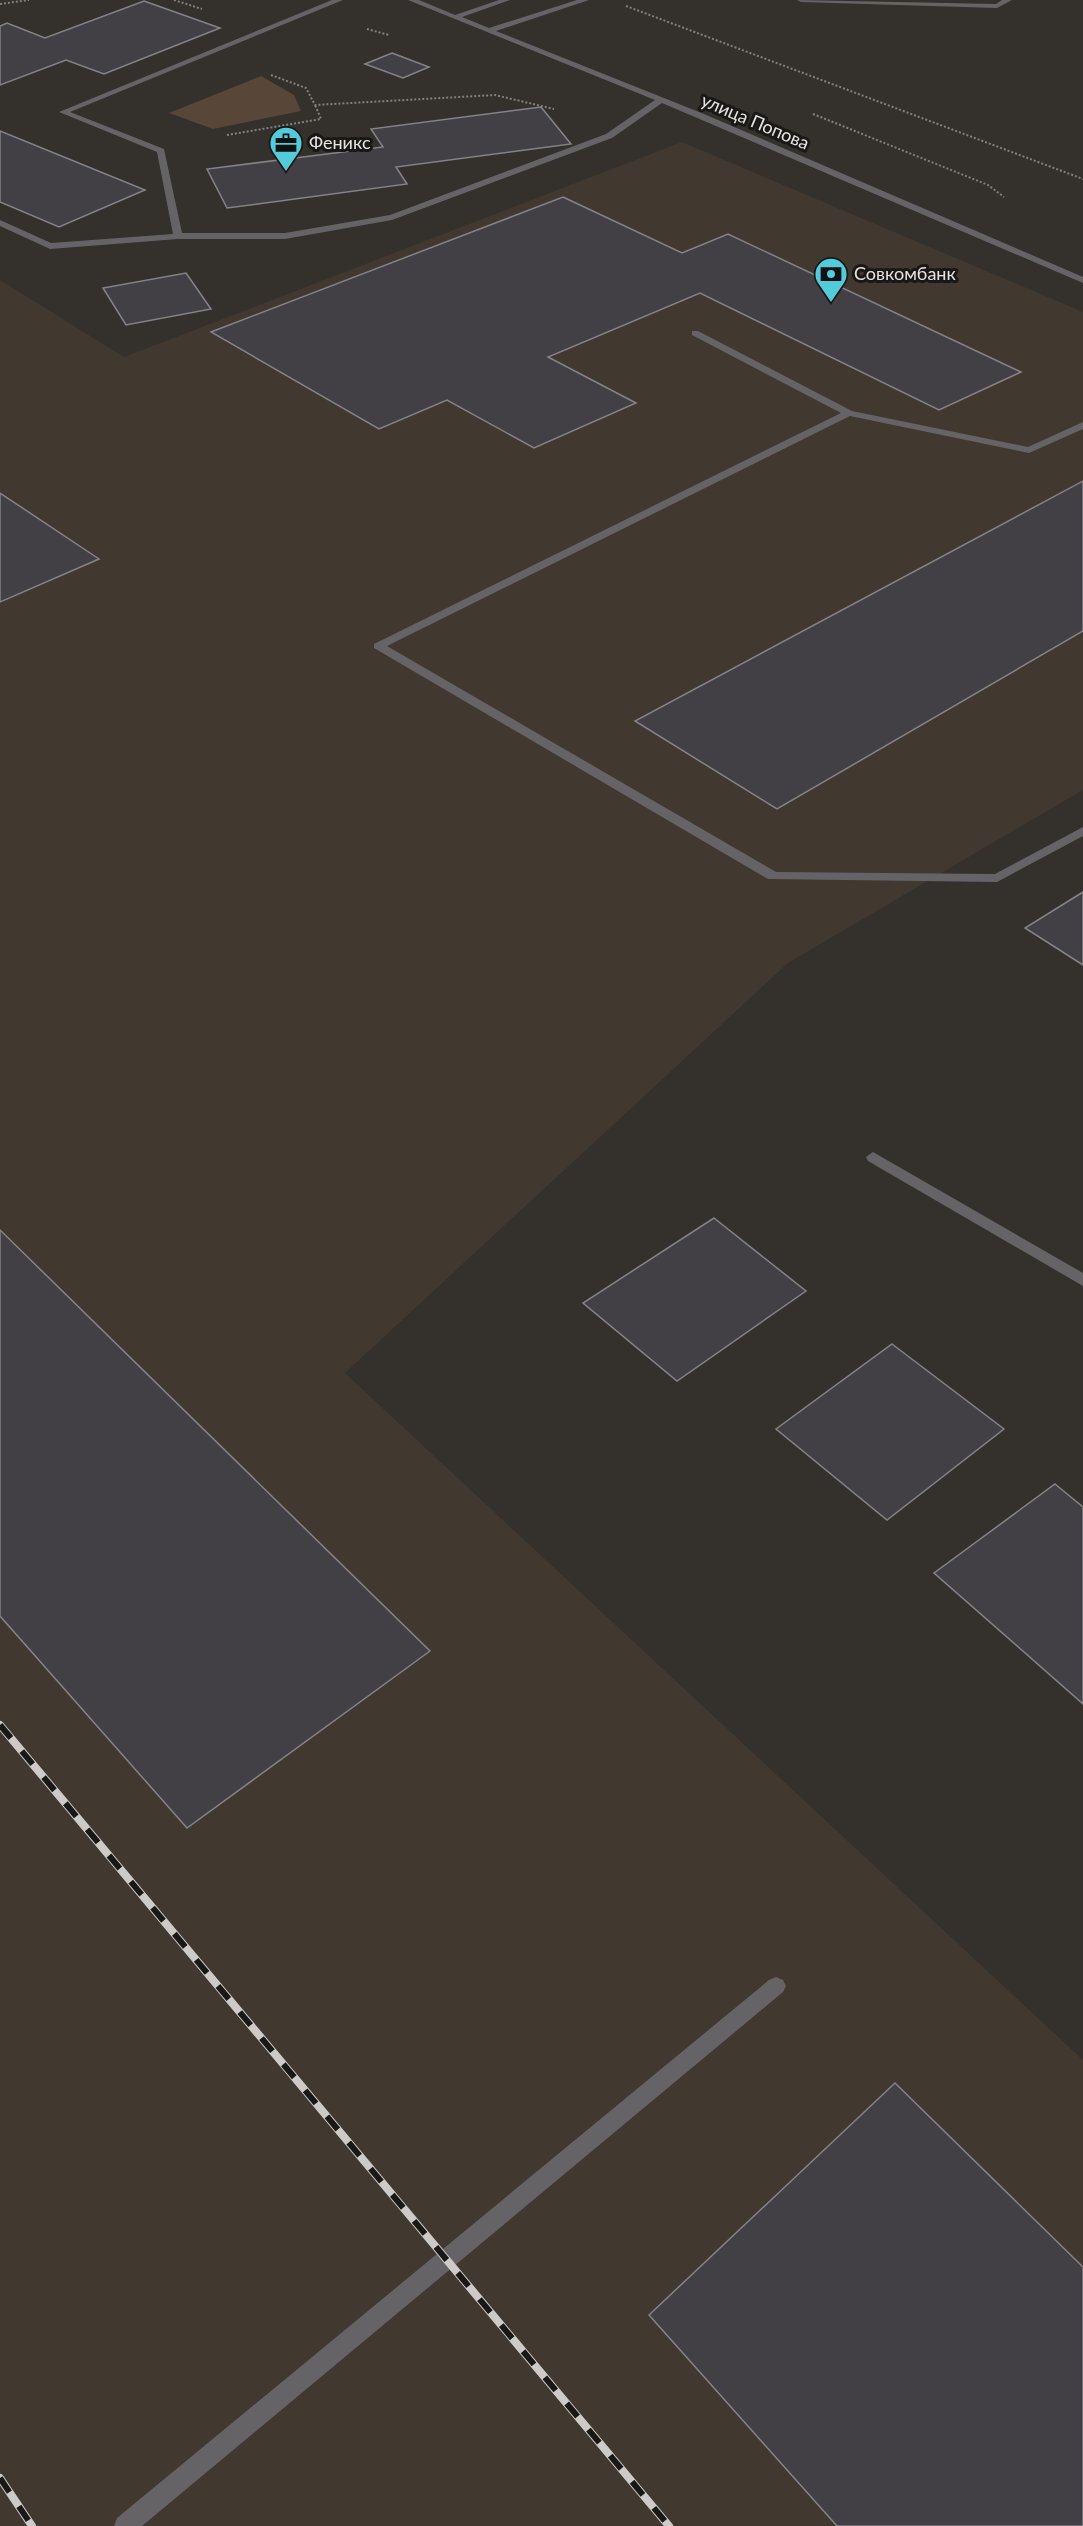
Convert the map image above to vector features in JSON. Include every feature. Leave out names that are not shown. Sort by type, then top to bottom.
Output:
[{"type":"street","points":[[178,236],[161,151],[63,112],[339,0]]},
{"type":"street","name":"улица Попова","points":[[412,0],[661,100],[1083,280]]},
{"type":"street","points":[[456,16],[506,0]]},
{"type":"street","points":[[491,30],[585,0]]},
{"type":"street","points":[[801,0],[997,6],[1008,0]]},
{"type":"street","points":[[0,223],[50,246],[178,236],[285,236],[392,217],[609,136],[661,100]]},
{"type":"street","points":[[694,333],[849,413],[1029,450],[1083,425]]},
{"type":"street","points":[[849,413],[378,646],[773,876],[997,878],[1083,831]]},
{"type":"street","points":[[873,1157],[1083,1280]]},
{"type":"street","points":[[125,2526],[776,1986]]},
{"type":"path","points":[[0,4],[29,0]]},
{"type":"path","points":[[622,4],[1083,179]]},
{"type":"path","points":[[211,52],[306,88],[321,119],[227,135]]},
{"type":"path","points":[[315,105],[495,95],[529,102],[619,129]]},
{"type":"shaded area","points":[[261,76],[294,95],[301,111],[213,129],[169,113]]},
{"type":"shaded area","points":[[682,142],[1083,312],[1083,790],[788,963],[345,1373],[1083,2060],[1083,2526],[0,2526],[0,280],[124,357]]},
{"type":"building","points":[[144,1],[220,28],[104,74],[66,60],[0,85],[0,26],[7,23],[45,38]]},
{"type":"building","points":[[392,53],[429,67],[403,78],[365,64]]},
{"type":"building","points":[[541,107],[571,144],[396,167],[407,184],[227,208],[207,169],[383,147],[371,129]]},
{"type":"building","points":[[0,131],[145,190],[59,227],[0,202]]},
{"type":"building","points":[[563,197],[682,253],[728,234],[1021,372],[939,410],[700,293],[548,357],[636,403],[534,448],[447,400],[379,429],[211,332]]},
{"type":"building","points":[[186,273],[211,309],[126,325],[103,288]]},
{"type":"building","points":[[1083,481],[1083,631],[777,809],[635,721]]},
{"type":"building","points":[[0,493],[99,559],[0,602]]},
{"type":"building","points":[[1083,892],[1083,965],[1025,928]]},
{"type":"building","points":[[714,1218],[806,1291],[677,1381],[583,1303]]},
{"type":"building","points":[[0,1230],[430,1651],[187,1828],[0,1616]]},
{"type":"building","points":[[892,1344],[1004,1429],[887,1520],[776,1429]]},
{"type":"building","points":[[1055,1484],[1083,1507],[1083,1704],[934,1573]]},
{"type":"building","points":[[895,2083],[1083,2267],[1083,2526],[837,2526],[649,2315]]},
{"type":"railway","points":[[0,1725],[669,2526]]},
{"type":"railway","points":[[0,2478],[32,2526]]},
{"type":"place","name":"Феникс","points":[[286,172]]},
{"type":"place","name":"Совкомбанк","points":[[831,303]]}]
